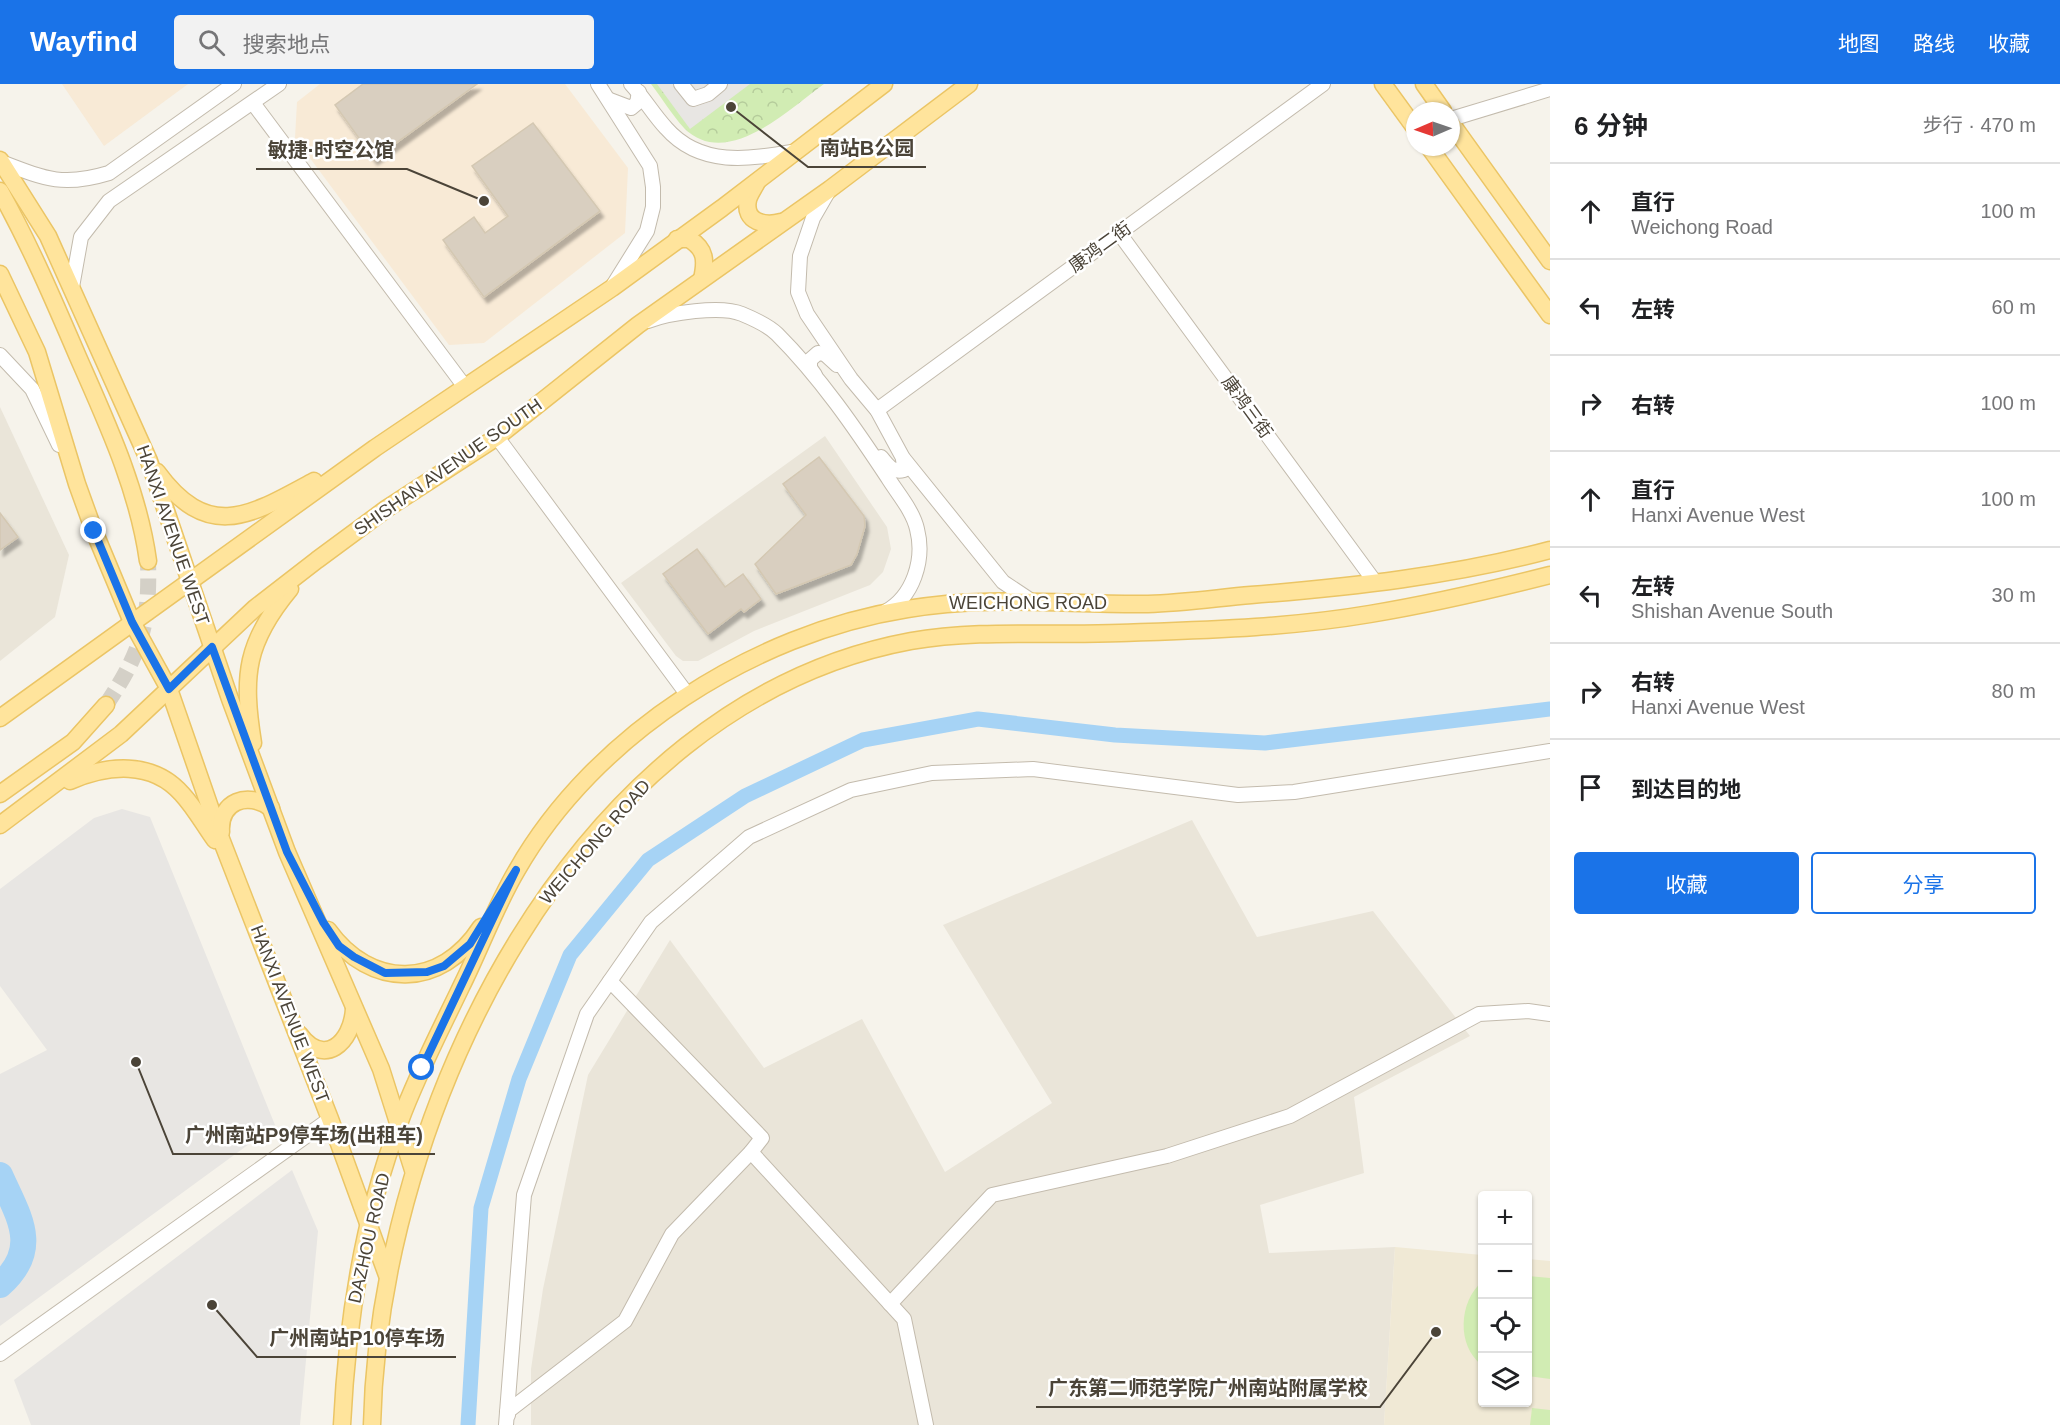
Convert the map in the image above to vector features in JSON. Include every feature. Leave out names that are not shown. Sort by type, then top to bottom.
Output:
[{"type":"main road","points":[[0,718],[375,448],[612,288],[757,182],[884,84]]},
{"type":"main road","name":"SHISHAN AVENUE SOUTH","points":[[0,825],[121,734],[255,608],[316,560],[386,509],[497,437],[638,325],[830,189],[969,84]]},
{"type":"main road","points":[[1383,84],[1406,116]]},
{"type":"main road","points":[[1424,84],[1437,102]]},
{"type":"main road","points":[[1460,134],[1550,261]]},
{"type":"main road","points":[[1435,156],[1550,315]]},
{"type":"main road","name":"HANXI AVENUE WEST","points":[[1,161],[48,236],[149,461],[212,647],[287,852],[381,1069],[413,1170]]},
{"type":"main road","points":[[757,182],[748,200],[749,212],[757,222],[768,226],[783,221]]},
{"type":"main road","points":[[0,191],[50,291],[120,458],[137,503],[148,561]]},
{"type":"main road","points":[[677,239],[689,239],[704,253],[702,279]]},
{"type":"main road","name":"HANXI AVENUE WEST","points":[[0,274],[37,352],[76,484],[132,622],[169,689],[221,839],[297,1031],[387,1276]]},
{"type":"main road","points":[[149,461],[179,497],[209,514],[228,517],[244,516],[262,509],[375,448]]},
{"type":"main road","name":"WEICHONG ROAD","points":[[398,1124],[422,1068],[516,870],[547,826],[578,789],[645,726],[687,694],[756,656],[831,625],[884,613],[966,601],[1030,600],[1149,604],[1308,591],[1419,576],[1550,550]]},
{"type":"main road","points":[[262,784],[249,710],[248,674],[252,648],[266,620],[316,560]]},
{"type":"main road","name":"WEICHONG ROAD","points":[[413,1170],[442,1088],[493,981],[545,895],[637,789],[722,720],[769,693],[823,666],[868,651],[915,641],[1001,633],[1116,634],[1313,621],[1370,614],[1550,575]]},
{"type":"main road","points":[[0,794],[72,742],[106,705]]},
{"type":"main road","points":[[34,800],[91,772],[125,768],[142,770],[168,782],[181,792],[231,862]]},
{"type":"main road","points":[[221,839],[220,820],[230,806],[242,800],[253,799],[271,808]]},
{"type":"main road","points":[[287,852],[323,922],[339,946],[354,957],[385,973],[427,972],[444,966],[470,944],[516,870]]},
{"type":"main road","points":[[471,968],[471,987],[478,990],[485,989],[493,981]]},
{"type":"main road","points":[[297,1031],[307,1045],[328,1049],[338,1046],[347,1038],[353,1024],[354,1007]]},
{"type":"main road","name":"DAZHOU ROAD","points":[[342,1425],[348,1336],[369,1222],[398,1124]]},
{"type":"main road","name":"DAZHOU ROAD","points":[[372,1425],[379,1334],[387,1276],[413,1170]]},
{"type":"street","points":[[1,161],[60,182],[86,180],[109,173],[234,84]]},
{"type":"street","points":[[72,287],[81,237],[109,201],[279,84]]},
{"type":"street","points":[[598,84],[650,166],[653,187],[653,207],[647,231],[612,288]]},
{"type":"street","points":[[681,84],[693,99],[708,94],[720,84]]},
{"type":"street","name":"康鸿二街","points":[[878,411],[1323,84]]},
{"type":"street","points":[[608,99],[631,108],[637,103],[635,88]]},
{"type":"street","points":[[635,88],[677,139],[700,152],[741,159],[797,151]]},
{"type":"street","points":[[1460,118],[1550,89]]},
{"type":"street","points":[[253,102],[465,387]]},
{"type":"street","points":[[830,189],[804,240],[798,273],[798,292],[807,314],[851,379]]},
{"type":"street","name":"康鸿三街","points":[[1119,233],[1375,582]]},
{"type":"street","points":[[638,325],[681,313],[740,312],[776,333],[818,380]]},
{"type":"street","points":[[884,613],[899,604],[909,591],[920,548],[917,528],[910,512],[866,445],[810,368],[810,360],[818,353],[832,360],[878,411],[903,458],[1003,582],[1030,600]]},
{"type":"street","points":[[0,355],[32,389],[76,484]]},
{"type":"street","points":[[497,437],[687,694]]},
{"type":"street","points":[[866,445],[890,468],[898,471],[904,470],[903,458]]},
{"type":"street","points":[[512,1425],[507,1418],[524,1195],[587,1014],[651,922],[749,837],[851,790],[932,773],[1033,769],[1238,795],[1294,792],[1550,751]]},
{"type":"street","points":[[507,1418],[625,1321],[672,1233],[762,1138],[610,981]]},
{"type":"street","points":[[890,1304],[992,1196],[1167,1156],[1290,1116],[1479,1014],[1528,1011],[1550,1014]]},
{"type":"street","points":[[0,1354],[330,1119]]},
{"type":"street","points":[[751,1152],[904,1319],[926,1425]]},
{"type":"shaded area","points":[[62,84],[188,84],[104,146]]},
{"type":"shaded area","points":[[320,84],[565,84],[628,168],[625,233],[484,343],[449,345],[295,138],[297,102]]},
{"type":"shaded area","points":[[657,84],[750,84],[690,129]]},
{"type":"shaded area","points":[[0,407],[69,555],[55,617],[0,661]]},
{"type":"shaded area","points":[[825,436],[887,527],[891,549],[883,572],[870,585],[754,631],[698,661],[683,661],[676,656],[621,583]]},
{"type":"shaded area","points":[[122,809],[150,817],[275,1125],[0,1326],[0,1074],[47,1050],[0,986],[0,889],[94,818]]},
{"type":"shaded area","points":[[1192,820],[1257,937],[1373,911],[1470,1036],[1354,1097],[1364,1173],[1260,1205],[1269,1253],[1395,1247],[1384,1425],[531,1425],[531,1369],[543,1289],[588,1075],[670,940],[764,1068],[862,1019],[945,1172],[1052,1103],[943,925]]},
{"type":"shaded area","points":[[292,1170],[318,1231],[300,1425],[31,1425],[14,1380]]},
{"type":"shaded area","points":[[1395,1247],[1478,1255],[1478,1407],[1532,1407],[1532,1259],[1550,1261],[1550,1425],[1384,1425]]},
{"type":"green space","points":[[651,84],[824,84],[757,132],[738,140],[719,143],[701,139],[684,128]]},
{"type":"green space","points":[[1532,1276],[1550,1278],[1550,1379],[1532,1377]]},
{"type":"green space","points":[[1478,1286],[1478,1361],[1468,1347],[1464,1324],[1465,1312]]},
{"type":"green space","points":[[1532,1408],[1550,1410],[1550,1425],[1530,1425]]},
{"type":"building","points":[[363,84],[477,84],[374,159],[335,105]]},
{"type":"building","points":[[533,123],[600,211],[484,297],[443,240],[474,217],[485,233],[508,216],[472,166]]},
{"type":"building","points":[[819,457],[864,516],[865,526],[857,554],[851,565],[776,594],[755,564],[806,515],[783,484]]},
{"type":"building","points":[[0,513],[18,537],[0,550]]},
{"type":"building","points":[[697,549],[725,587],[743,574],[761,599],[744,612],[741,609],[708,634],[663,574]]},
{"type":"waterway","points":[[468,1425],[481,1208],[519,1079],[570,955],[648,860],[745,796],[863,740],[978,719],[1115,735],[1265,743],[1550,709]]},
{"type":"waterway","points":[[0,1175],[19,1218],[23,1245],[20,1258],[13,1271],[0,1285]]},
{"type":"tunnel","points":[[106,705],[128,669],[141,637],[147,603],[148,561]]},
{"type":"place","name":"南站B公园","points":[[731,107]]},
{"type":"place","name":"敏捷·时空公馆","points":[[484,201]]},
{"type":"place","name":"广州南站P9停车场(出租车)","points":[[136,1062]]},
{"type":"place","name":"广州南站P10停车场","points":[[212,1305]]},
{"type":"place","name":"广东第二师范学院广州南站附属学校","points":[[1436,1332]]},
{"type":"route","points":[[94,531],[132,622],[169,689],[212,647],[287,852],[303,887],[339,946],[354,957],[385,973],[427,972],[444,966],[470,944],[516,870],[422,1068]]}]
